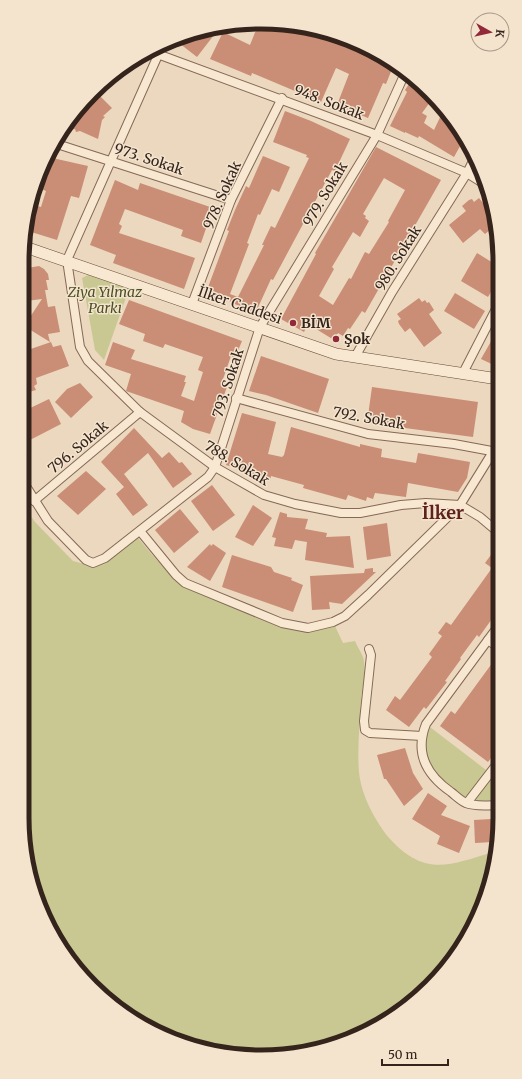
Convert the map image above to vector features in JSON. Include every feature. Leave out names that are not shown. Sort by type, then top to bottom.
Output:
[{"type":"main road","name":"İlker Caddesi","points":[[29,248],[260,327],[322,350],[355,357],[493,378]]},
{"type":"street","name":"948. Sokak","points":[[160,52],[377,135],[467,173],[479,180]]},
{"type":"street","points":[[67,260],[112,161],[154,55]]},
{"type":"street","name":"979. Sokak","points":[[260,327],[377,135],[403,78]]},
{"type":"street","name":"978. Sokak","points":[[192,304],[232,200],[282,98]]},
{"type":"street","name":"973. Sokak","points":[[60,145],[232,200]]},
{"type":"street","name":"980. Sokak","points":[[355,357],[392,292],[472,164]]},
{"type":"street","name":"788. Sokak","points":[[67,260],[80,346],[95,370],[140,412],[215,468],[264,495],[323,510],[341,513],[360,513],[401,505],[426,503],[460,505],[480,517],[493,528]]},
{"type":"street","points":[[463,373],[493,315]]},
{"type":"street","name":"793. Sokak","points":[[34,502],[63,538],[86,560],[92,563],[105,558],[140,531],[208,477],[215,468],[236,398],[260,327]]},
{"type":"street","name":"792. Sokak","points":[[236,398],[368,434],[493,452]]},
{"type":"street","name":"796. Sokak","points":[[34,502],[140,412]]},
{"type":"street","points":[[140,531],[176,575],[185,583],[282,624],[308,628],[334,622],[345,616],[460,505],[493,456]]},
{"type":"street","points":[[29,493],[34,502]]},
{"type":"street","points":[[493,633],[426,724],[422,736],[424,756],[433,778],[467,803],[493,805]]},
{"type":"street","points":[[488,640],[493,644]]},
{"type":"street","points":[[369,649],[371,655],[364,721],[365,730],[370,733],[422,736]]},
{"type":"street","points":[[467,803],[493,769]]},
{"type":"green space","name":"Ziya Yılmaz Parkı","points":[[90,274],[129,289],[104,360],[95,350],[82,278]]},
{"type":"green space","points":[[29,513],[35,522],[73,561],[88,565],[99,562],[134,533],[171,574],[179,581],[197,592],[281,626],[335,626],[343,643],[355,641],[363,657],[365,667],[361,700],[358,754],[359,772],[360,781],[370,808],[391,840],[404,852],[416,859],[439,865],[464,861],[490,853],[481,893],[469,921],[454,947],[425,982],[402,1002],[377,1019],[336,1038],[306,1046],[276,1050],[246,1050],[216,1046],[186,1038],[158,1026],[132,1011],[120,1002],[97,982],[68,947],[53,921],[41,893],[33,863],[29,833]]},
{"type":"green space","points":[[426,724],[490,773],[493,769],[493,805],[467,803],[437,782],[424,756]]},
{"type":"building","points":[[254,29],[276,29],[306,33],[336,41],[364,53],[392,69],[386,84],[383,83],[368,118],[337,105],[349,74],[336,68],[321,102],[252,73],[251,76],[210,59],[223,32],[250,45],[256,30]]},
{"type":"building","points":[[215,33],[197,57],[180,44]]},
{"type":"building","points":[[410,83],[430,102],[422,113],[427,116],[424,123],[434,130],[441,115],[454,132],[461,144],[454,157],[419,136],[418,138],[390,126],[407,92],[405,90]]},
{"type":"building","points":[[99,95],[112,108],[103,116],[105,117],[102,120],[98,139],[80,131],[76,132],[75,129],[69,130]]},
{"type":"building","points":[[285,111],[350,139],[335,171],[332,170],[273,280],[271,279],[255,314],[227,300],[225,306],[204,298],[229,231],[227,230],[235,210],[246,186],[249,188],[263,156],[290,167],[279,192],[272,189],[260,215],[258,214],[247,243],[249,244],[230,294],[238,297],[264,245],[262,245],[271,226],[275,228],[309,158],[306,157],[307,155],[273,142]]},
{"type":"building","points":[[376,147],[441,180],[365,313],[362,311],[350,329],[348,328],[343,336],[338,333],[334,340],[308,324],[304,332],[281,319],[316,254],[315,253]],"holes":[[[384,178],[405,190],[388,221],[389,222],[369,254],[365,252],[351,279],[349,278],[333,305],[319,296],[334,269],[332,267],[353,232],[360,237],[369,221],[363,214]]]},
{"type":"building","points":[[53,158],[88,166],[79,198],[71,196],[57,240],[31,232],[36,206],[41,207],[46,191],[41,189]]},
{"type":"building","points":[[115,180],[138,190],[140,183],[213,208],[201,243],[181,236],[183,230],[125,209],[119,224],[122,226],[119,233],[195,258],[184,289],[113,263],[116,255],[90,245]]},
{"type":"building","points":[[479,198],[487,208],[491,229],[485,234],[480,229],[463,243],[449,225],[466,211],[462,206],[472,199],[474,202]]},
{"type":"building","points":[[477,253],[493,263],[493,288],[488,297],[461,281]]},
{"type":"building","points":[[39,266],[48,274],[49,280],[46,280],[48,290],[45,290],[48,307],[55,306],[60,332],[48,334],[50,342],[29,329],[29,318],[42,299],[29,301],[29,268]]},
{"type":"building","points":[[455,293],[485,311],[474,329],[444,311]]},
{"type":"building","points":[[419,298],[422,302],[425,300],[427,303],[429,302],[434,310],[429,314],[442,333],[424,347],[410,328],[405,332],[399,324],[398,321],[401,319],[397,314]]},
{"type":"building","points":[[129,300],[242,341],[235,358],[231,356],[222,382],[228,384],[210,434],[193,429],[181,422],[184,411],[126,391],[131,374],[105,365],[113,342],[135,350],[131,359],[186,376],[184,382],[186,382],[181,396],[194,401],[203,372],[198,370],[203,357],[165,344],[163,348],[143,341],[145,334],[119,324]]},
{"type":"building","points":[[493,338],[493,365],[481,359]]},
{"type":"building","points":[[51,342],[53,347],[61,345],[69,366],[36,378],[37,384],[34,386],[36,390],[29,392],[29,350]]},
{"type":"building","points":[[261,356],[329,379],[318,413],[266,395],[249,391]]},
{"type":"building","points":[[80,383],[93,397],[71,418],[55,402],[67,389]]},
{"type":"building","points":[[372,387],[478,402],[473,437],[367,423]]},
{"type":"building","points":[[49,399],[61,424],[30,440],[29,409]]},
{"type":"building","points":[[242,413],[276,422],[268,454],[282,457],[284,455],[291,427],[360,447],[360,444],[382,449],[381,457],[416,463],[418,453],[470,462],[467,478],[458,492],[408,483],[406,497],[375,493],[373,499],[367,497],[366,501],[348,495],[346,500],[303,488],[304,485],[271,476],[270,481],[249,476],[250,472],[226,465]]},
{"type":"building","points":[[134,428],[162,458],[169,452],[179,463],[182,462],[192,474],[173,488],[148,453],[124,474],[148,505],[133,516],[116,494],[124,487],[101,462]]},
{"type":"building","points":[[86,471],[106,489],[78,515],[57,496]]},
{"type":"building","points":[[212,485],[235,515],[213,531],[191,501]]},
{"type":"building","points":[[253,505],[272,518],[253,546],[235,537]]},
{"type":"building","points":[[180,509],[199,532],[174,553],[155,530]]},
{"type":"building","points":[[280,512],[287,514],[287,517],[308,519],[305,529],[327,533],[326,537],[350,536],[354,568],[305,560],[307,542],[295,540],[292,549],[274,546],[276,538],[272,537]]},
{"type":"building","points":[[387,523],[391,556],[367,560],[363,527]]},
{"type":"building","points":[[210,544],[211,546],[213,544],[226,553],[210,581],[187,567]]},
{"type":"building","points":[[493,552],[493,617],[479,637],[477,635],[460,658],[461,659],[445,681],[447,682],[426,709],[424,707],[409,727],[386,710],[395,696],[400,700],[432,657],[429,654],[442,636],[438,633],[446,622],[451,625],[492,568],[485,563]]},
{"type":"building","points":[[232,555],[271,567],[274,572],[292,578],[291,580],[303,585],[293,612],[222,587]]},
{"type":"building","points":[[373,568],[373,572],[376,572],[342,604],[329,602],[330,609],[312,610],[310,576],[364,573],[365,569]]},
{"type":"building","points":[[493,662],[493,755],[488,762],[440,726],[451,711],[455,714]]},
{"type":"building","points":[[405,748],[413,773],[423,789],[404,806],[386,779],[384,779],[377,755]]},
{"type":"building","points":[[428,793],[447,806],[441,815],[470,826],[459,853],[437,844],[440,836],[412,819]]},
{"type":"building","points":[[491,819],[492,842],[475,843],[474,820]]},
{"type":"place","name":"BİM","points":[[293,323]]},
{"type":"place","name":"Şok","points":[[336,339]]},
{"type":"district","name":"İlker","points":[[443,512]]}]
